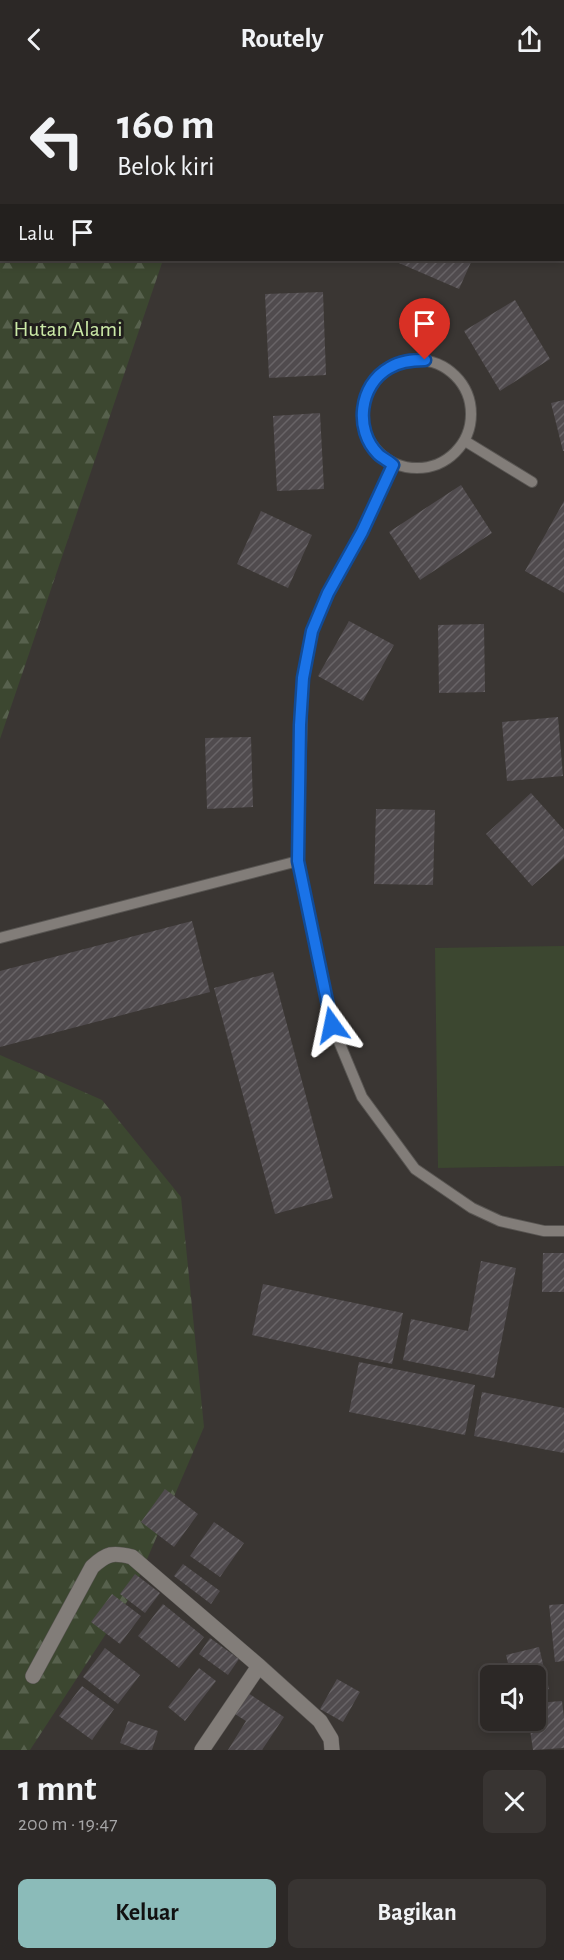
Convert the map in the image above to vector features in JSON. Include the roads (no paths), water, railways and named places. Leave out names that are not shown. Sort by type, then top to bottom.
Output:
[{"type":"street","points":[[33,1676],[92,1567],[103,1557],[117,1553],[132,1557],[320,1721],[331,1740],[332,1750]]},
{"type":"street","points":[[202,1750],[259,1666]]},
{"type":"lane","points":[[406,360],[425,360],[444,366],[459,379],[469,396],[472,415],[465,441],[459,450],[445,461],[429,468],[411,469],[393,465],[378,453],[367,437],[362,418],[364,399],[373,381],[388,368],[406,360]]},
{"type":"lane","points":[[465,441],[532,482]]},
{"type":"lane","points":[[393,465],[362,532],[328,593],[312,631],[303,678],[298,861],[332,1025],[362,1097],[415,1169],[472,1208],[500,1221],[544,1231],[564,1231]]},
{"type":"lane","points":[[0,938],[298,861]]},
{"type":"park label","name":"Hutan Alami","points":[[68,328]]}]
